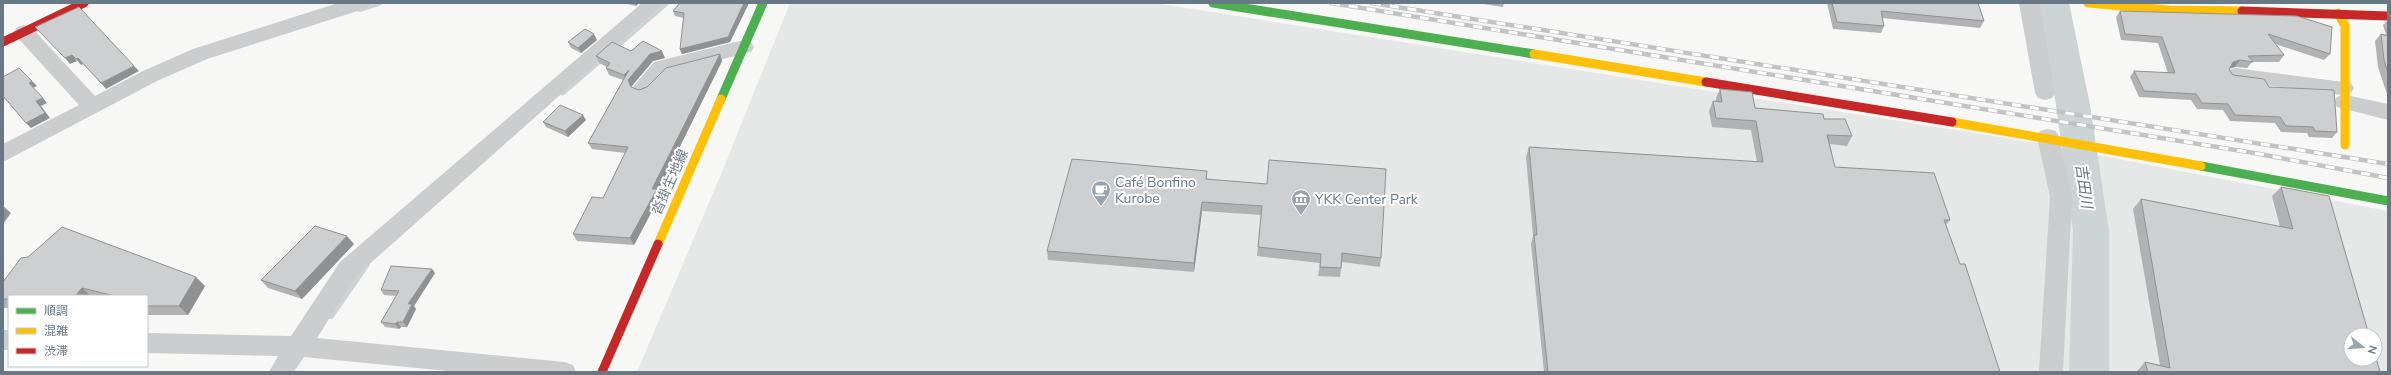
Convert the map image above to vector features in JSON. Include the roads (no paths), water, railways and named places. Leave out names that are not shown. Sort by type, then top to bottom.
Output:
[{"type":"street","points":[[3,42],[84,3]]},
{"type":"street","points":[[3,154],[150,76],[200,54],[360,3]]},
{"type":"street","points":[[282,372],[324,303],[348,269],[431,195],[654,3]]},
{"type":"street","name":"沓掛生地線","points":[[602,372],[763,3]]},
{"type":"street","points":[[1214,3],[2049,137],[2388,201]]},
{"type":"street","points":[[2029,3],[2045,93]]},
{"type":"street","points":[[2088,3],[2169,10],[2338,13],[2388,16]]},
{"type":"street","points":[[2338,13],[2345,26],[2345,145]]},
{"type":"street","points":[[24,32],[93,107]]},
{"type":"street","points":[[642,88],[661,67],[744,47]]},
{"type":"street","points":[[2235,75],[2344,95],[2388,112]]},
{"type":"street","points":[[2049,137],[2061,197],[2051,372]]},
{"type":"street","points":[[148,343],[299,346],[564,372]]},
{"type":"waterway","points":[[360,9],[379,3]]},
{"type":"waterway","points":[[613,49],[666,3]]},
{"type":"waterway","name":"吉田川","points":[[2053,3],[2073,105],[2091,231],[2089,372]]},
{"type":"waterway","points":[[563,92],[605,56]]},
{"type":"waterway","points":[[331,316],[367,264]]},
{"type":"railway","points":[[1331,3],[2254,153],[2388,178]]},
{"type":"railway","points":[[1372,3],[2388,164]]},
{"type":"place","name":"Café Bonfino Kurobe","points":[[1101,207]]},
{"type":"place","name":"YKK Center Park","points":[[1301,216]]}]
